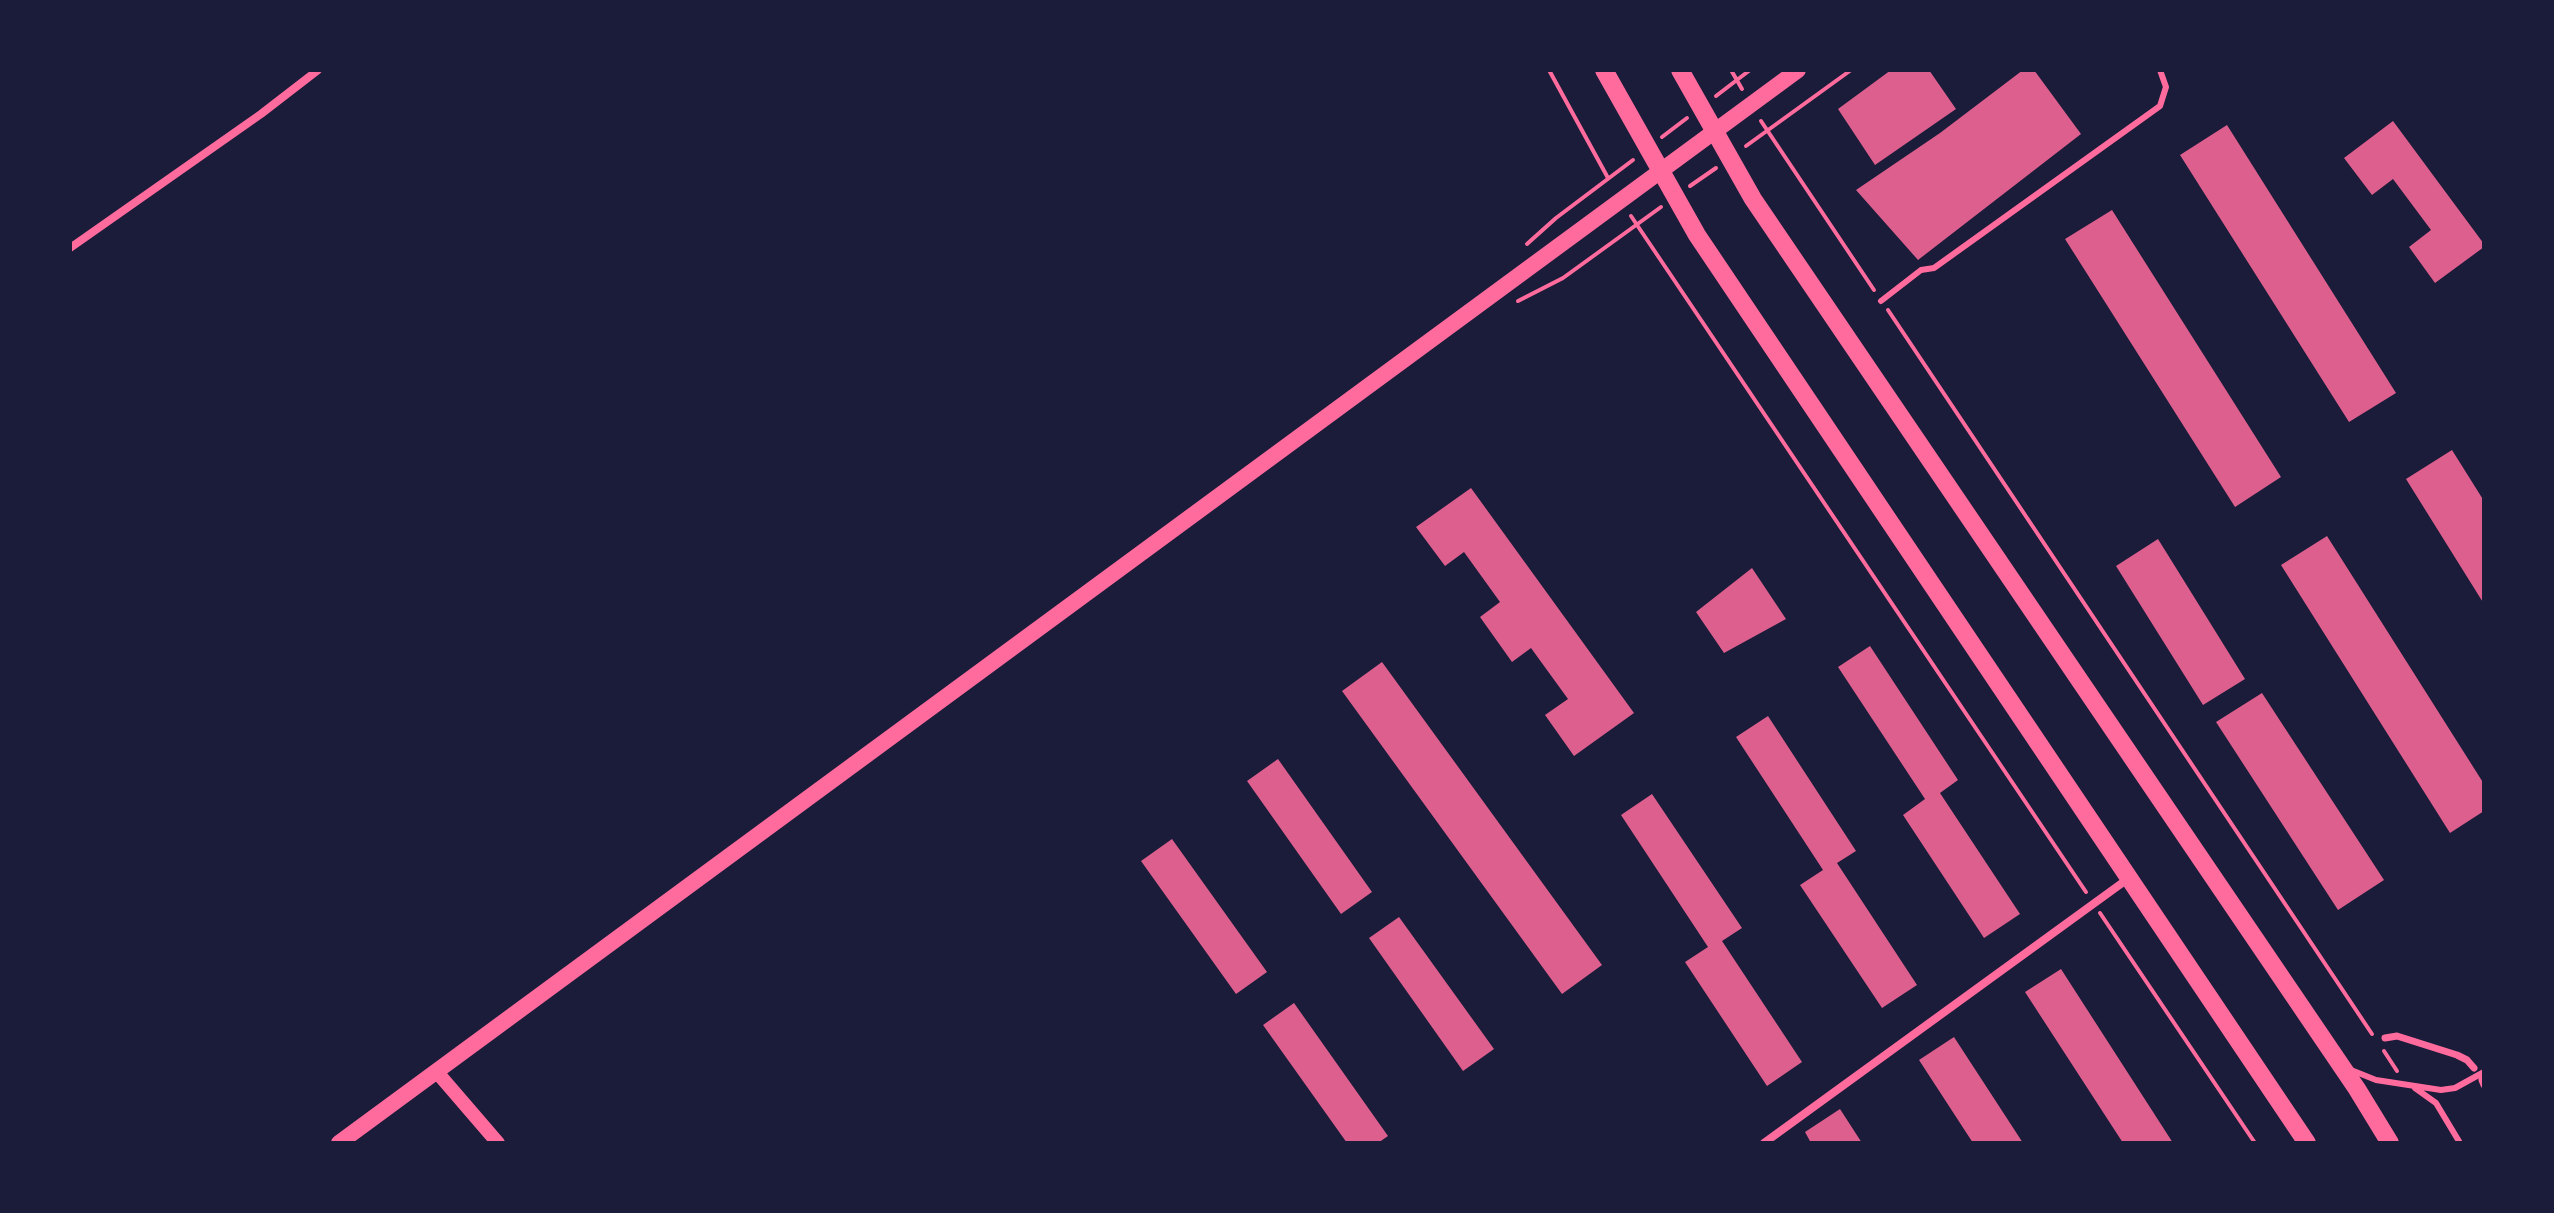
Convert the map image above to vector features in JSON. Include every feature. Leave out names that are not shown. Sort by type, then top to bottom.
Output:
[{"type":"main road","points":[[1604,70],[1697,235],[2305,1138]]},
{"type":"main road","points":[[1680,70],[1753,199],[2321,1036],[2390,1143]]},
{"type":"main road","points":[[339,1143],[1798,70]]},
{"type":"street","points":[[70,248],[261,114],[318,70]]},
{"type":"street","points":[[1764,1143],[2129,878]]},
{"type":"street","points":[[2385,1038],[2397,1036],[2457,1055],[2474,1068]]},
{"type":"street","points":[[436,1071],[498,1143]]},
{"type":"lane","points":[[1881,301],[1921,270],[1934,268],[2160,106],[2166,87],[2160,70]]},
{"type":"lane","points":[[2321,1036],[2334,1054],[2355,1073],[2376,1080],[2448,1090],[2483,1079]]},
{"type":"lane","points":[[2406,1085],[2425,1093],[2436,1103],[2460,1143]]},
{"type":"path","points":[[1549,70],[1573,113]]},
{"type":"path","points":[[1731,70],[1767,130],[2406,1085]]},
{"type":"path","points":[[1605,248],[1851,70]]},
{"type":"path","points":[[1666,268],[2255,1143]]},
{"type":"building","points":[[1891,70],[1929,70],[1956,109],[1875,165],[1838,109]]},
{"type":"building","points":[[2023,70],[2034,70],[2081,134],[1918,260],[1856,190],[1940,133]]},
{"type":"building","points":[[2393,121],[2484,244],[2435,283],[2409,247],[2431,230],[2393,179],[2372,195],[2344,158]]},
{"type":"building","points":[[2227,125],[2396,393],[2349,422],[2180,155]]},
{"type":"building","points":[[2112,210],[2281,477],[2235,507],[2065,239]]},
{"type":"building","points":[[2452,450],[2484,501],[2484,604],[2406,479]]},
{"type":"building","points":[[1471,488],[1634,713],[1574,756],[1545,715],[1568,699],[1531,648],[1512,662],[1480,617],[1500,602],[1464,552],[1445,566],[1416,527]]},
{"type":"building","points":[[2327,536],[2484,784],[2484,811],[2450,833],[2281,565]]},
{"type":"building","points":[[2158,539],[2245,679],[2203,705],[2116,566]]},
{"type":"building","points":[[1752,568],[1786,619],[1724,653],[1696,612]]},
{"type":"building","points":[[1870,646],[1958,780],[1940,793],[2020,914],[1984,938],[1903,815],[1925,799],[1838,667]]},
{"type":"building","points":[[1382,662],[1602,965],[1562,994],[1342,691]]},
{"type":"building","points":[[2262,693],[2384,880],[2338,910],[2216,722]]},
{"type":"building","points":[[1768,716],[1856,851],[1837,863],[1917,985],[1882,1008],[1800,885],[1823,870],[1736,737]]},
{"type":"building","points":[[1278,759],[1372,892],[1341,914],[1247,781]]},
{"type":"building","points":[[1652,794],[1742,928],[1722,941],[1802,1062],[1767,1086],[1685,962],[1708,947],[1621,815]]},
{"type":"building","points":[[1172,839],[1267,972],[1236,994],[1141,861]]},
{"type":"building","points":[[1399,917],[1494,1049],[1463,1071],[1369,938]]},
{"type":"building","points":[[2061,969],[2173,1143],[2123,1143],[2025,992]]},
{"type":"building","points":[[1294,1003],[1388,1136],[1378,1143],[1347,1143],[1263,1025]]},
{"type":"building","points":[[1954,1037],[2023,1143],[1973,1143],[1919,1060]]},
{"type":"building","points":[[1840,1109],[1862,1143],[1811,1143],[1805,1132]]}]
